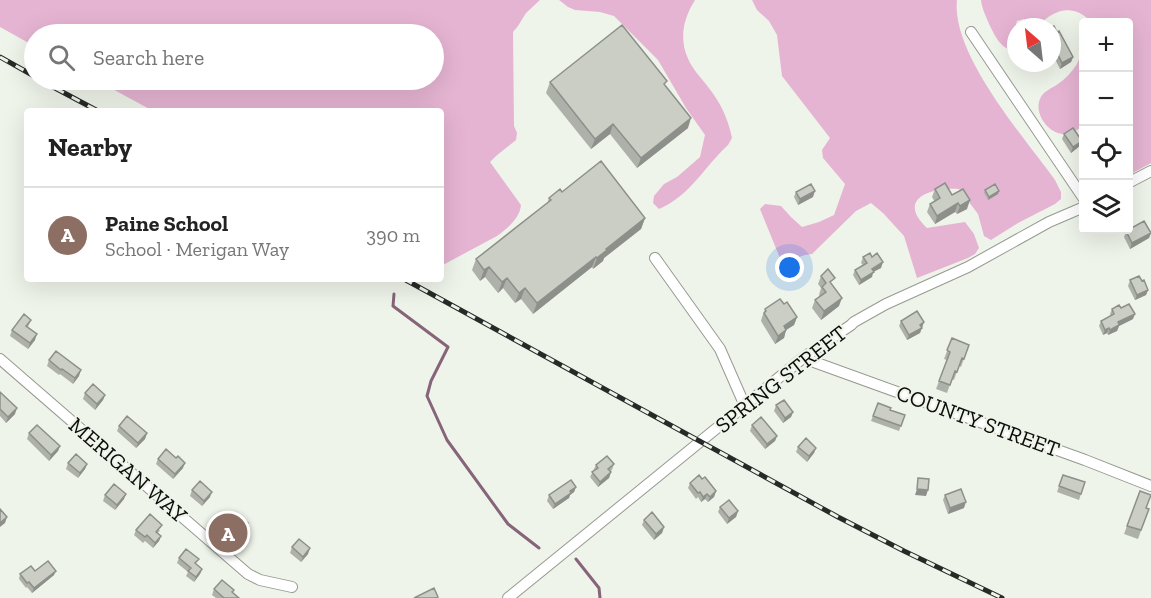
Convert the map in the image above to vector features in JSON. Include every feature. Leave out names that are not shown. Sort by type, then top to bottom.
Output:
[{"type":"street","points":[[971,32],[1079,193]]},
{"type":"street","points":[[1133,180],[1151,171]]},
{"type":"street","name":"SPRING STREET","points":[[508,598],[803,358],[854,322],[886,304],[968,267],[1049,222],[1079,209]]},
{"type":"street","points":[[655,258],[720,349],[745,406]]},
{"type":"street","name":"COUNTY STREET","points":[[803,358],[1151,486]]},
{"type":"street","name":"MERIGAN WAY","points":[[0,359],[248,574],[260,580],[292,587]]},
{"type":"shaded area","points":[[0,0],[540,0],[526,13],[513,32],[516,140],[490,162],[521,205],[520,210],[509,227],[497,236],[444,264],[444,108],[147,108],[114,90],[444,90],[444,24],[24,24],[24,40],[0,27]]},
{"type":"shaded area","points":[[559,0],[695,0],[686,20],[683,40],[685,49],[693,68],[720,105],[732,138],[689,188],[659,209],[653,203],[654,196],[664,184],[677,177],[700,157],[705,135],[658,60],[614,16],[600,12],[575,10]]},
{"type":"shaded area","points":[[752,0],[957,0],[958,21],[965,45],[977,69],[992,94],[1055,180],[1061,192],[1061,199],[991,240],[984,236],[978,214],[959,189],[939,190],[921,196],[916,202],[915,209],[918,218],[927,228],[965,222],[974,234],[979,248],[968,258],[917,278],[904,236],[871,203],[856,211],[812,254],[782,263],[760,209],[765,204],[781,206],[802,227],[819,222],[834,215],[845,184],[823,158],[822,150],[830,138],[782,76],[777,35]]},
{"type":"shaded area","points":[[981,0],[1151,0],[1151,163],[1133,173],[1133,18],[1086,18],[1078,12],[1064,10],[1048,18],[1007,18],[1007,48],[996,38]]},
{"type":"shaded area","points":[[1079,59],[1079,128],[1068,134],[1062,134],[1051,130],[1043,121],[1039,110],[1040,99],[1045,92],[1071,73]]},
{"type":"building","points":[[622,25],[667,81],[664,84],[691,118],[641,158],[613,124],[595,139],[550,82]]},
{"type":"building","points":[[1061,35],[1073,57],[1062,63],[1061,61]]},
{"type":"building","points":[[1073,128],[1079,137],[1079,143],[1073,147],[1064,134]]},
{"type":"building","points":[[601,161],[645,218],[537,303],[525,288],[519,293],[507,278],[502,282],[489,267],[484,270],[476,259],[551,200],[549,198],[560,189],[562,192]]},
{"type":"building","points":[[945,183],[952,195],[963,189],[970,200],[960,206],[958,203],[937,216],[930,204],[940,198],[935,189]]},
{"type":"building","points":[[811,184],[815,191],[800,199],[796,192]]},
{"type":"building","points":[[995,184],[999,191],[989,197],[985,190]]},
{"type":"building","points":[[1144,221],[1151,233],[1132,243],[1128,234],[1133,234],[1133,227]]},
{"type":"building","points":[[870,253],[872,257],[877,253],[883,262],[872,269],[874,272],[861,280],[855,270],[867,263],[863,257]]},
{"type":"building","points":[[828,269],[835,278],[830,282],[842,298],[824,311],[815,300],[826,292],[822,287],[826,283],[821,276]]},
{"type":"building","points":[[1139,276],[1142,281],[1144,280],[1148,290],[1137,295],[1130,280]]},
{"type":"building","points":[[780,299],[784,304],[787,302],[797,317],[784,326],[786,330],[778,336],[764,313],[765,309]]},
{"type":"building","points":[[1129,304],[1135,314],[1118,322],[1119,325],[1110,330],[1109,328],[1105,330],[1101,321],[1114,314],[1112,309],[1119,305],[1121,308]]},
{"type":"building","points":[[917,311],[924,322],[920,325],[922,328],[909,335],[901,321]]},
{"type":"building","points":[[24,314],[31,320],[26,326],[37,334],[30,343],[12,330]]},
{"type":"building","points":[[952,338],[969,345],[950,385],[939,381],[950,352],[947,350]]},
{"type":"building","points":[[56,351],[81,370],[75,378],[49,360]]},
{"type":"building","points":[[93,384],[105,395],[97,404],[85,393]]},
{"type":"building","points":[[0,392],[17,408],[8,417],[0,409]]},
{"type":"building","points":[[784,400],[793,412],[785,418],[776,405]]},
{"type":"building","points":[[878,403],[905,415],[901,426],[873,416]]},
{"type":"building","points":[[127,416],[147,433],[138,443],[119,426]]},
{"type":"building","points":[[761,417],[777,436],[767,444],[752,425]]},
{"type":"building","points":[[37,425],[60,446],[51,455],[29,433]]},
{"type":"building","points":[[806,438],[816,448],[809,456],[798,447]]},
{"type":"building","points":[[166,449],[185,463],[175,474],[158,459]]},
{"type":"building","points":[[76,454],[87,464],[80,473],[68,463]]},
{"type":"building","points":[[607,456],[614,464],[608,469],[611,472],[600,482],[592,472],[598,468],[596,465]]},
{"type":"building","points":[[699,475],[702,479],[705,477],[716,491],[710,497],[707,494],[703,497],[690,483]]},
{"type":"building","points":[[1063,475],[1085,482],[1081,494],[1059,486]]},
{"type":"building","points":[[918,478],[929,479],[928,490],[917,489]]},
{"type":"building","points":[[571,480],[576,487],[555,504],[549,495]]},
{"type":"building","points":[[200,481],[212,492],[204,501],[192,490]]},
{"type":"building","points":[[114,484],[126,494],[117,505],[105,495]]},
{"type":"building","points":[[961,489],[966,502],[950,508],[945,495]]},
{"type":"building","points":[[1140,491],[1151,495],[1146,508],[1149,509],[1141,530],[1127,526]]},
{"type":"building","points":[[729,500],[738,511],[729,518],[720,507]]},
{"type":"building","points":[[0,509],[7,517],[0,523]]},
{"type":"building","points":[[652,512],[664,527],[656,534],[644,520]]},
{"type":"building","points":[[236,513],[248,523],[241,532],[229,521]]},
{"type":"building","points":[[150,514],[162,525],[156,532],[161,536],[155,543],[147,535],[145,537],[136,530]]},
{"type":"building","points":[[299,539],[310,548],[303,557],[292,547]]},
{"type":"building","points":[[186,549],[199,559],[195,563],[202,569],[196,577],[188,571],[191,568],[179,558]]},
{"type":"building","points":[[48,561],[56,571],[34,588],[20,574],[31,566],[35,571]]},
{"type":"building","points":[[222,580],[234,590],[232,592],[239,598],[224,598],[214,589]]},
{"type":"building","points":[[434,588],[438,597],[414,598]]},
{"type":"waterway","points":[[394,294],[393,306],[448,347],[431,381],[427,396],[447,440],[508,524],[539,548]]},
{"type":"waterway","points":[[576,559],[599,588],[600,598]]},
{"type":"railway","points":[[0,57],[24,70]]},
{"type":"railway","points":[[59,90],[92,108]]},
{"type":"railway","points":[[409,282],[838,517],[1002,598]]},
{"type":"place","name":"Paine School","points":[[228,533]]}]
